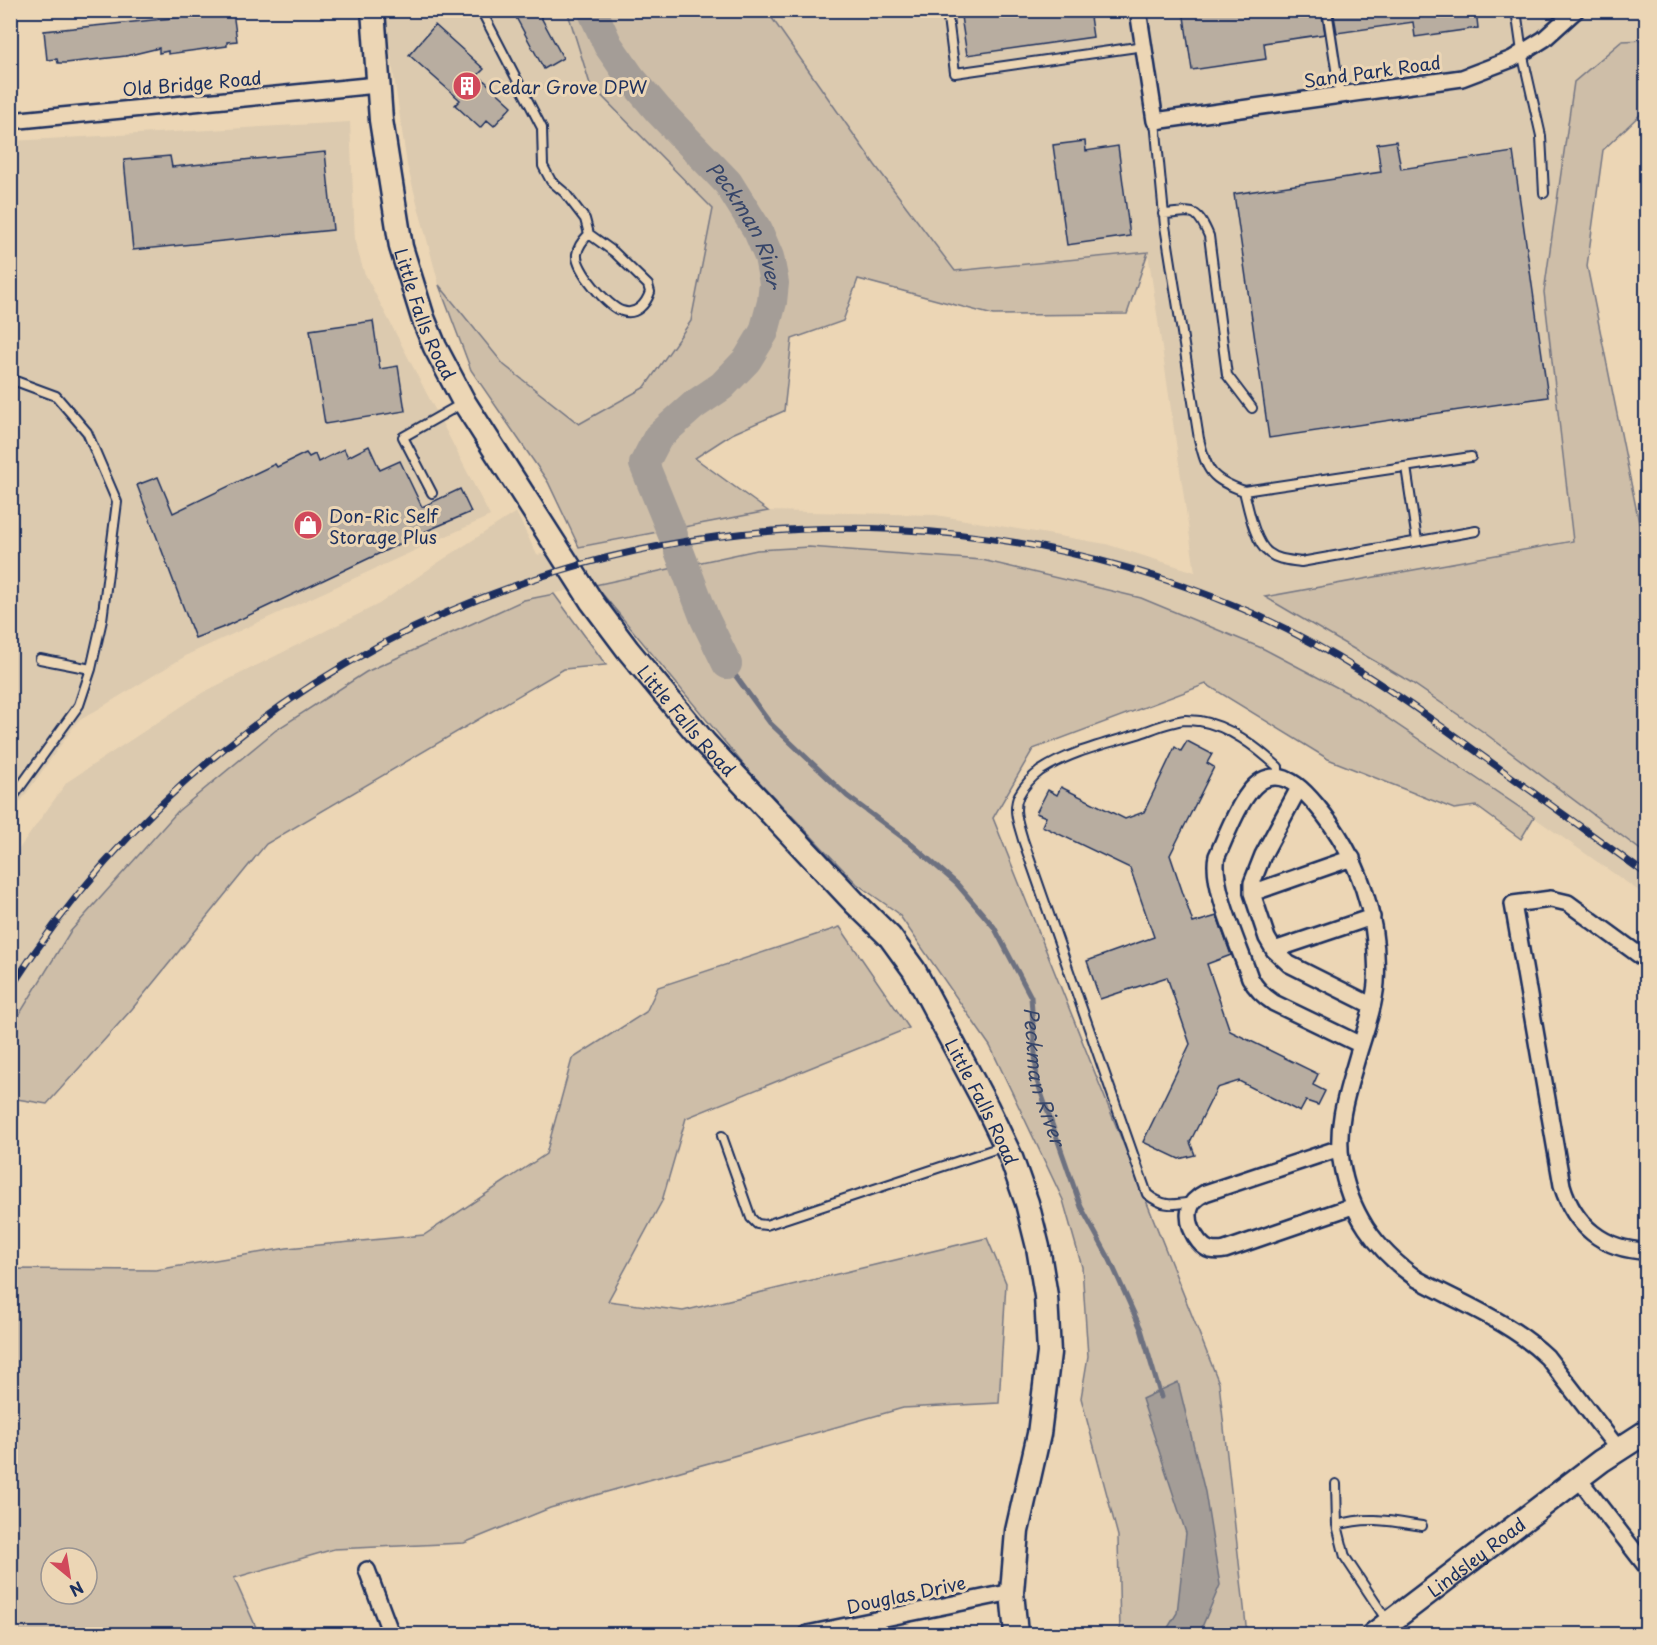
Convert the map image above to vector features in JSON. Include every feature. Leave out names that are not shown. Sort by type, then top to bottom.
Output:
[{"type":"street","name":"Little Falls Road","points":[[374,10],[377,85],[390,185],[406,268],[431,338],[464,402],[576,577],[628,650],[705,743],[890,938],[914,969],[987,1107],[1005,1146],[1027,1203],[1038,1247],[1046,1296],[1049,1353],[1039,1434],[1017,1530],[1012,1592],[1016,1635]]},
{"type":"street","points":[[1138,10],[1155,121]]},
{"type":"street","name":"Sand Park Road","points":[[1155,121],[1462,78],[1496,66],[1544,39],[1576,10]]},
{"type":"street","name":"Old Bridge Road","points":[[10,121],[377,85]]},
{"type":"street","points":[[1361,1045],[1265,998],[1250,978],[1216,877],[1215,866],[1217,856],[1248,793],[1267,778],[1278,777],[1288,780],[1299,788],[1330,822],[1352,858],[1364,887],[1372,917],[1376,974],[1371,1005],[1361,1045],[1342,1110],[1340,1148],[1345,1180],[1353,1206],[1380,1247],[1405,1271],[1510,1329],[1537,1347],[1618,1449]]},
{"type":"street","points":[[1299,788],[1255,873],[1252,893],[1267,938],[1274,950],[1289,964],[1371,1005]]},
{"type":"street","points":[[1252,893],[1352,858]]},
{"type":"street","points":[[1647,960],[1568,903],[1551,899],[1513,904],[1566,1198],[1580,1222],[1601,1240],[1623,1249],[1647,1251]]},
{"type":"street","points":[[1274,950],[1372,917]]},
{"type":"street","points":[[1340,1148],[1205,1192],[1193,1202],[1189,1213],[1190,1222],[1203,1246],[1217,1251],[1240,1246],[1353,1206]]},
{"type":"street","name":"Lindsley Road","points":[[1381,1629],[1578,1478],[1618,1449],[1647,1432]]},
{"type":"street","points":[[1578,1478],[1647,1566]]},
{"type":"street","points":[[367,1570],[391,1635]]},
{"type":"street","name":"Douglas Drive","points":[[807,1635],[1012,1592]]},
{"type":"lane","points":[[481,10],[542,128],[543,166],[551,181],[565,193],[585,219],[588,234],[614,252],[648,285],[650,292],[642,307],[632,312],[621,311],[585,277],[578,266],[577,254],[582,241],[588,234]]},
{"type":"lane","points":[[947,10],[955,73],[1144,46]]},
{"type":"lane","points":[[1327,10],[1340,95]]},
{"type":"lane","points":[[1516,10],[1522,52],[1541,136],[1544,194]]},
{"type":"lane","points":[[1155,121],[1163,214],[1199,439],[1204,462],[1212,475],[1244,491],[1471,458]]},
{"type":"lane","points":[[1163,214],[1193,212],[1201,217],[1209,236],[1227,375],[1252,408]]},
{"type":"lane","points":[[10,379],[56,396],[87,432],[117,501],[102,620],[91,669],[79,705],[10,801]]},
{"type":"lane","points":[[432,493],[403,437],[464,402]]},
{"type":"lane","points":[[1406,467],[1417,541]]},
{"type":"lane","points":[[1244,491],[1259,539],[1266,552],[1281,559],[1301,562],[1476,531]]},
{"type":"lane","points":[[40,659],[91,669]]},
{"type":"lane","points":[[1193,1202],[1166,1205],[1147,1194],[1023,840],[1016,813],[1017,804],[1019,796],[1031,780],[1055,763],[1074,754],[1187,720],[1219,726],[1241,738],[1278,767],[1278,777]]},
{"type":"lane","points":[[723,1136],[751,1218],[757,1224],[766,1225],[1005,1146]]},
{"type":"lane","points":[[1336,1484],[1337,1525],[1346,1557],[1381,1629]]},
{"type":"lane","points":[[1337,1525],[1356,1520],[1382,1520],[1422,1526]]},
{"type":"shaded area","points":[[567,10],[767,11],[875,165],[955,271],[1148,252],[1127,314],[993,315],[858,279],[843,321],[792,339],[784,411],[732,434],[695,458],[768,511],[579,547],[548,482],[471,370],[439,285],[504,365],[579,424],[645,387],[691,321],[713,209],[590,84]]},
{"type":"shaded area","points":[[388,11],[567,11],[590,84],[713,209],[691,321],[645,387],[579,424],[504,365],[439,285],[407,165],[386,23]]},
{"type":"shaded area","points":[[767,11],[1646,11],[1646,40],[1622,41],[1574,82],[1544,292],[1573,542],[1265,597],[1412,683],[1482,731],[1646,854],[1646,896],[1468,771],[1359,699],[1264,649],[809,547],[757,550],[524,600],[366,672],[276,730],[178,811],[11,1028],[11,860],[67,782],[202,693],[379,604],[516,512],[537,555],[768,511],[936,515],[1106,544],[1195,572],[1148,253],[955,272],[875,165]]},
{"type":"shaded area","points":[[1646,40],[1646,109],[1603,150],[1587,266],[1646,557],[1646,854],[1482,731],[1412,683],[1265,597],[1573,541],[1544,292],[1574,82],[1622,41]]},
{"type":"shaded area","points":[[350,122],[355,242],[364,272],[490,516],[189,654],[77,722],[11,815],[11,141]]},
{"type":"shaded area","points":[[809,547],[982,560],[1141,598],[1264,649],[1359,699],[1534,817],[1521,839],[1476,806],[1454,809],[1328,759],[1206,684],[1033,749],[993,818],[1219,1383],[1247,1634],[1120,1634],[1118,1536],[1081,1398],[1088,1356],[1082,1267],[1063,1200],[990,1046],[898,913],[857,884],[748,770],[595,585],[757,550]]},
{"type":"shaded area","points":[[554,594],[606,665],[564,669],[266,844],[132,1009],[47,1104],[11,1098],[11,1028],[70,932],[178,811],[276,730],[366,672],[524,600]]},
{"type":"shaded area","points":[[840,927],[909,1028],[686,1118],[662,1201],[608,1301],[683,1311],[987,1238],[1006,1283],[999,1403],[903,1408],[550,1508],[464,1543],[334,1549],[234,1578],[259,1634],[11,1634],[11,1269],[156,1270],[287,1248],[424,1235],[546,1154],[572,1059],[646,1012],[658,987]]},
{"type":"shaded area","points":[[1178,1382],[1205,1492],[1220,1585],[1199,1634],[1164,1634],[1177,1613],[1186,1533],[1142,1399]]},
{"type":"building","points":[[512,10],[537,10],[563,58],[544,69]]},
{"type":"building","points":[[960,10],[1089,10],[1093,37],[967,55]]},
{"type":"building","points":[[1183,10],[1321,10],[1325,34],[1264,43],[1266,59],[1192,70]]},
{"type":"building","points":[[1333,10],[1476,10],[1478,28],[1415,37],[1413,22],[1337,33]]},
{"type":"building","points":[[233,12],[237,41],[227,42],[227,46],[168,54],[168,51],[159,53],[159,48],[126,56],[66,63],[58,63],[57,59],[47,60],[44,31]]},
{"type":"building","name":"Cedar Grove DPW","points":[[435,25],[484,69],[478,75],[512,106],[494,126],[487,120],[480,128],[455,105],[460,100],[409,55]]},
{"type":"building","points":[[1085,141],[1086,151],[1118,146],[1130,236],[1067,245],[1053,145]]},
{"type":"building","points":[[1396,141],[1401,169],[1513,152],[1548,397],[1269,438],[1234,194],[1381,172],[1377,144]]},
{"type":"building","points":[[325,152],[333,230],[133,250],[124,160],[170,156],[172,167]]},
{"type":"building","points":[[373,321],[380,369],[398,366],[405,411],[325,424],[310,330]]},
{"type":"building","points":[[369,446],[380,470],[400,461],[422,507],[460,489],[471,512],[224,627],[195,638],[137,485],[158,477],[173,513],[275,464],[277,467],[306,453],[309,457],[315,454],[318,462],[344,449],[348,457]]},
{"type":"building","points":[[1187,741],[1212,754],[1207,763],[1214,767],[1170,855],[1193,923],[1217,916],[1231,955],[1207,964],[1230,1031],[1318,1074],[1313,1085],[1325,1091],[1318,1105],[1306,1101],[1300,1112],[1239,1081],[1217,1088],[1190,1142],[1195,1155],[1179,1159],[1143,1142],[1190,1044],[1167,977],[1100,999],[1087,961],[1154,937],[1130,868],[1042,826],[1046,817],[1036,813],[1048,790],[1057,795],[1061,787],[1125,819],[1144,812],[1175,747],[1181,751]]},
{"type":"waterway","name":"Peckman River","points":[[592,10],[608,45],[631,78],[658,110],[728,183],[758,231],[769,257],[774,283],[772,302],[764,332],[747,360],[722,386],[694,405],[658,437],[644,464],[673,535]]},
{"type":"waterway","name":"Peckman River","points":[[679,551],[705,619],[727,664]]},
{"type":"waterway","name":"Peckman River","points":[[727,664],[770,723],[847,796],[910,843],[957,884],[994,927],[1031,997],[1037,1081],[1081,1207],[1110,1260],[1141,1329],[1161,1397]]},
{"type":"railway","points":[[10,989],[121,846],[251,728],[397,636],[556,572],[724,536],[897,529],[1071,553],[1243,609],[1305,639],[1393,693],[1646,874]]},
{"type":"place","name":"Cedar Grove DPW","points":[[467,86]]},
{"type":"place","name":"Don-Ric Self Storage Plus","points":[[308,525]]}]
